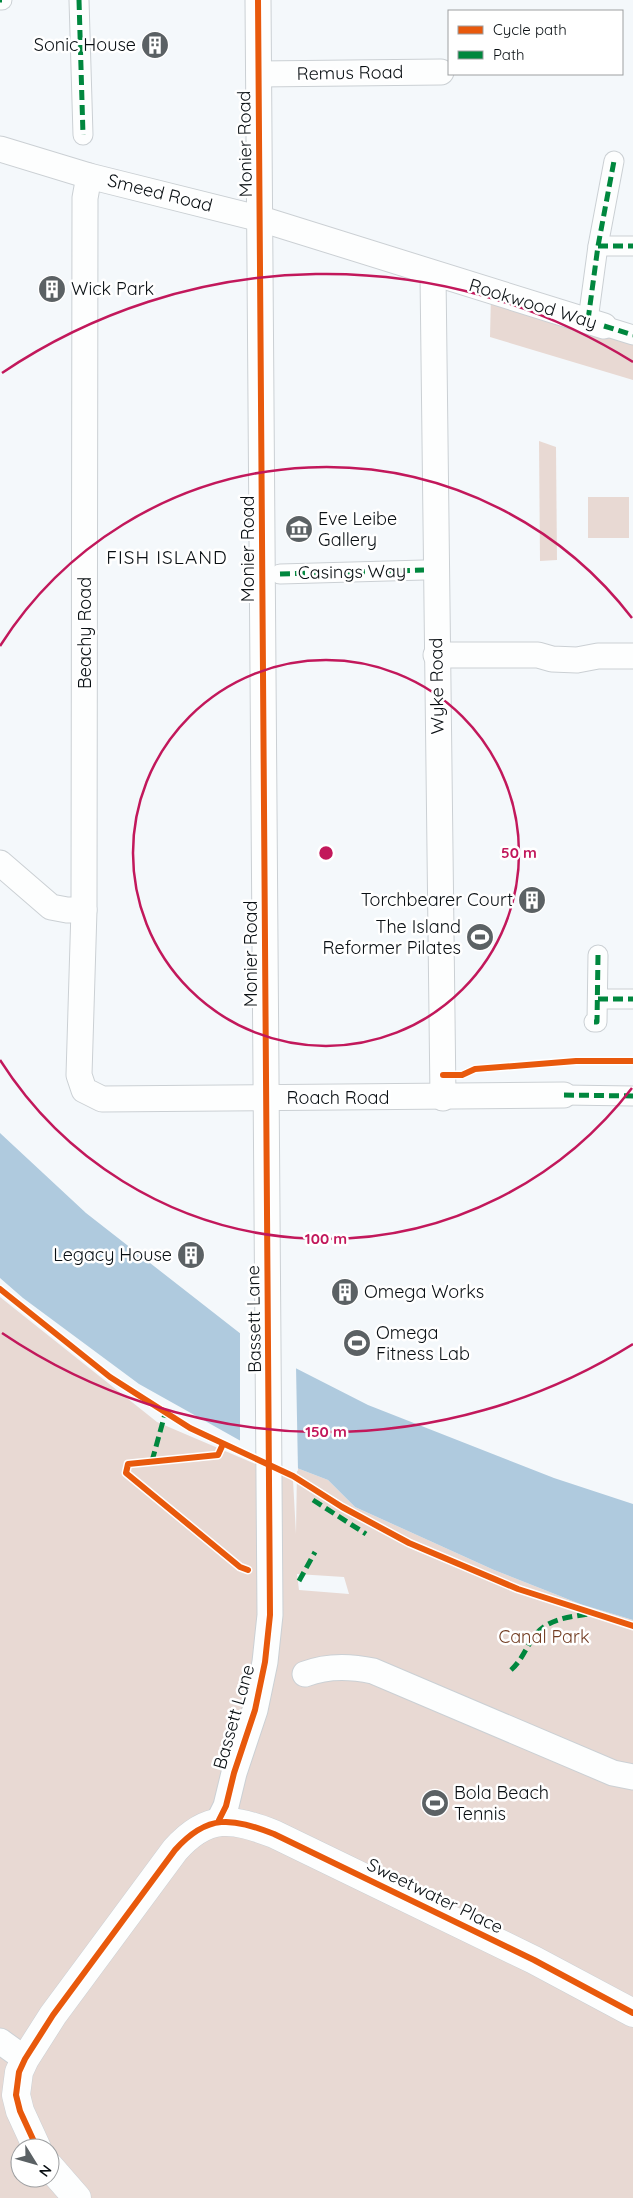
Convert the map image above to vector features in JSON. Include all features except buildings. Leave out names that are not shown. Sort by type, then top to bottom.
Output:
[{"type":"street","points":[[80,0],[83,135]]},
{"type":"street","name":"Monier Road","points":[[258,0],[266,1099]]},
{"type":"street","name":"Remus Road","points":[[259,74],[441,72]]},
{"type":"street","name":"Smeed Road","points":[[0,149],[89,176],[260,219],[433,274]]},
{"type":"street","points":[[596,323],[598,246],[614,161]]},
{"type":"street","name":"Beachy Road","points":[[84,1090],[79,1076],[84,910],[85,198],[89,176]]},
{"type":"street","points":[[598,246],[633,246]]},
{"type":"street","name":"Rookwood Way","points":[[433,274],[633,335]]},
{"type":"street","name":"Wyke Road","points":[[433,274],[436,655],[443,1098]]},
{"type":"street","name":"Casings Way","points":[[280,574],[424,570]]},
{"type":"street","points":[[436,655],[538,655],[552,659],[577,660],[598,656],[633,656]]},
{"type":"street","points":[[0,863],[51,907],[67,910],[84,910]]},
{"type":"street","points":[[594,1022],[598,1022],[598,955]]},
{"type":"street","points":[[598,999],[633,999]]},
{"type":"street","name":"Roach Road","points":[[84,1090],[102,1099],[564,1096]]},
{"type":"street","points":[[564,1096],[633,1096]]},
{"type":"street","name":"Bassett Lane","points":[[219,1820],[226,1806],[234,1773],[255,1710],[265,1662],[270,1615],[266,1099]]},
{"type":"street","points":[[305,1674],[334,1667],[354,1667],[373,1670],[613,1773],[633,1777]]},
{"type":"street","points":[[32,2138],[20,2111],[16,2095],[20,2072],[25,2059],[53,2015],[175,1850],[194,1831],[219,1820]]},
{"type":"street","name":"Sweetwater Place","points":[[219,1820],[242,1823],[274,1834],[534,1960],[633,2013]]},
{"type":"street","points":[[0,2041],[25,2059]]},
{"type":"street","points":[[60,2178],[77,2198]]},
{"type":"green space","points":[[491,295],[633,340],[633,380],[490,337]]},
{"type":"green space","points":[[539,441],[556,447],[557,560],[540,561]]},
{"type":"green space","points":[[588,497],[629,497],[629,538],[588,538]]},
{"type":"green space","name":"Canal Park","points":[[0,1297],[157,1422],[293,1480],[296,1534],[297,1468],[328,1480],[355,1507],[494,1570],[580,1604],[633,1620],[633,2198],[0,2198]],"holes":[[[297,1574],[344,1577],[349,1594],[299,1590]]]},
{"type":"water","points":[[0,1133],[86,1213],[264,1352],[368,1405],[554,1478],[633,1504],[633,1620],[580,1604],[494,1570],[355,1507],[328,1480],[271,1458],[139,1384],[23,1298],[0,1278]]},
{"type":"pier","points":[[240,1330],[265,1350],[296,1366],[298,1471],[270,1460],[240,1443]]},
{"type":"marked path","points":[[79,0],[83,135]]},
{"type":"marked path","points":[[588,320],[598,246],[614,161]]},
{"type":"marked path","points":[[598,246],[633,246]]},
{"type":"marked path","points":[[604,326],[633,335]]},
{"type":"marked path","points":[[280,574],[424,570]]},
{"type":"marked path","points":[[594,1022],[597,1022],[598,955]]},
{"type":"marked path","points":[[598,999],[633,999]]},
{"type":"marked path","points":[[564,1095],[633,1096]]},
{"type":"marked path","points":[[152,1461],[165,1414]]},
{"type":"marked path","points":[[313,1500],[366,1534]]},
{"type":"marked path","points":[[299,1581],[315,1552]]},
{"type":"marked path","points":[[511,1670],[533,1638],[544,1627],[558,1620],[589,1614]]},
{"type":"cycle path","points":[[219,1820],[226,1806],[234,1773],[255,1710],[265,1662],[270,1615],[258,0]]},
{"type":"cycle path","points":[[443,1075],[462,1075],[475,1069],[576,1061],[633,1061]]},
{"type":"cycle path","points":[[0,1289],[110,1377],[190,1428],[293,1476],[342,1507],[409,1543],[518,1589],[633,1626]]},
{"type":"cycle path","points":[[223,1444],[218,1455],[128,1464],[126,1473],[240,1567],[248,1570]]},
{"type":"cycle path","points":[[32,2138],[20,2111],[16,2095],[19,2072],[25,2059],[53,2015],[175,1850],[187,1838],[210,1824],[233,1822],[274,1834],[534,1960],[633,2013]]},
{"type":"place","name":"Sonic House","points":[[155,45]]},
{"type":"place","name":"Wick Park","points":[[52,289]]},
{"type":"place","name":"Eve Leibe Gallery","points":[[299,529]]},
{"type":"place","name":"Torchbearer Court","points":[[532,900]]},
{"type":"place","name":"The Island Reformer Pilates","points":[[480,937]]},
{"type":"place","name":"Legacy House","points":[[191,1255]]},
{"type":"place","name":"Omega Works","points":[[345,1292]]},
{"type":"place","name":"Omega Fitness Lab","points":[[357,1343]]},
{"type":"place","name":"Bola Beach Tennis","points":[[435,1803]]},
{"type":"district","name":"FISH ISLAND","points":[[167,557]]}]
